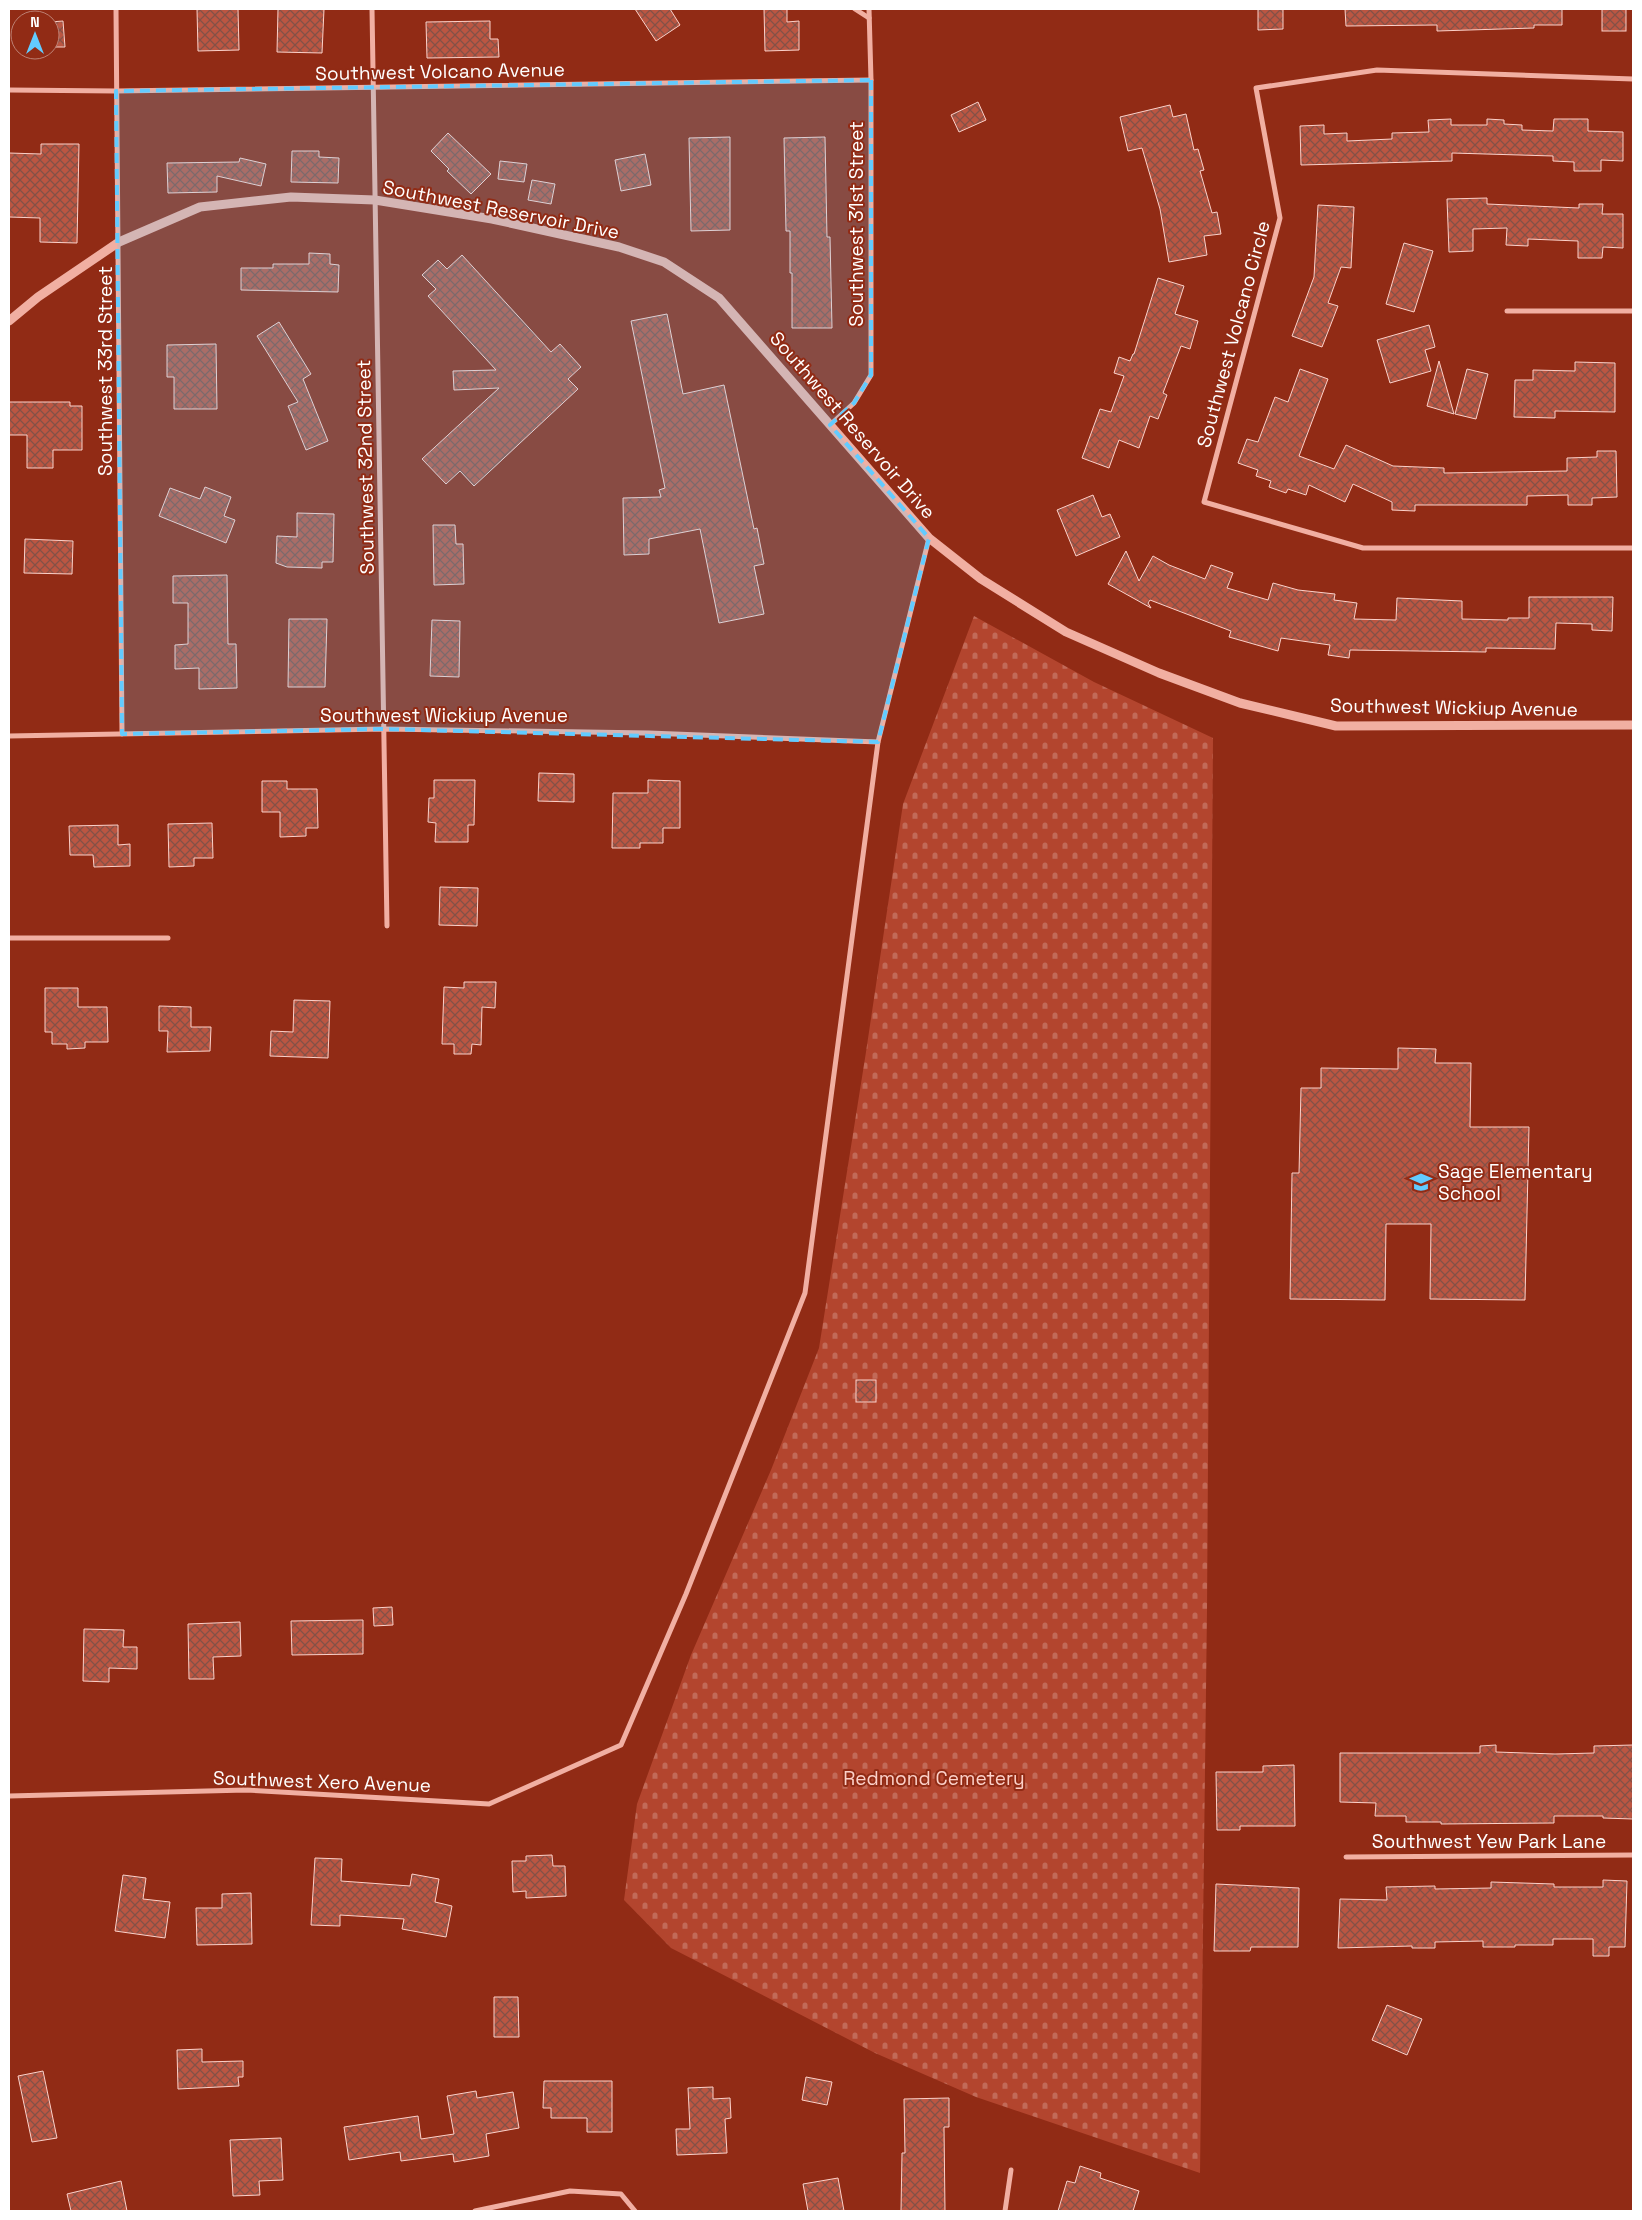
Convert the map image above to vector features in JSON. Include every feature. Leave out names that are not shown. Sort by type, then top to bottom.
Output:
[{"type":"street","name":"Southwest 33rd Street","points":[[116,9],[122,734]]},
{"type":"street","name":"Southwest 32nd Street","points":[[372,9],[387,926]]},
{"type":"street","points":[[855,9],[869,18]]},
{"type":"street","name":"Southwest 31st Street","points":[[830,425],[854,403],[871,375],[871,80],[869,9]]},
{"type":"street","name":"Southwest Volcano Circle","points":[[1633,79],[1377,70],[1256,88],[1280,218],[1204,502],[1363,548],[1633,548]]},
{"type":"street","name":"Southwest Volcano Avenue","points":[[9,90],[116,91],[871,80]]},
{"type":"street","name":"Southwest Reservoir Drive","points":[[9,320],[38,297],[119,242],[200,207],[291,196],[375,200],[492,219],[619,247],[664,262],[719,298],[929,538]]},
{"type":"street","points":[[1507,311],[1633,311]]},
{"type":"street","points":[[878,742],[929,538]]},
{"type":"street","name":"Southwest Wickiup Avenue","points":[[929,538],[981,578],[1066,632],[1159,673],[1240,703],[1336,726],[1633,726]]},
{"type":"street","name":"Southwest Wickiup Avenue","points":[[9,736],[384,729],[649,733],[878,742]]},
{"type":"street","name":"Southwest Xero Avenue","points":[[9,1796],[246,1790],[489,1804],[621,1745],[686,1594],[805,1293],[878,742]]},
{"type":"street","points":[[9,938],[168,938]]},
{"type":"street","name":"Southwest Yew Park Lane","points":[[1346,1857],[1633,1855]]},
{"type":"street","points":[[1004,2211],[1011,2170]]},
{"type":"street","points":[[475,2211],[570,2191],[621,2194],[635,2211]]},
{"type":"highlighted area","points":[[871,80],[871,375],[854,403],[830,425],[929,538],[878,742],[384,729],[122,734],[116,91]]},
{"type":"green space","name":"Redmond Cemetery","points":[[974,616],[1094,682],[1213,738],[1207,1610],[1200,2173],[976,2097],[875,2053],[671,1948],[624,1900],[637,1804],[691,1655],[771,1470],[819,1348],[903,804]]},
{"type":"building","points":[[197,9],[238,9],[239,50],[198,51]]},
{"type":"building","points":[[278,9],[324,9],[322,53],[277,52]]},
{"type":"building","points":[[635,9],[670,9],[680,25],[656,41]]},
{"type":"building","points":[[764,9],[787,9],[787,22],[799,21],[799,50],[765,51]]},
{"type":"building","points":[[1258,9],[1283,9],[1283,29],[1258,30]]},
{"type":"building","points":[[1345,9],[1562,9],[1562,25],[1534,25],[1534,28],[1437,31],[1437,25],[1346,26]]},
{"type":"building","points":[[1602,9],[1626,9],[1626,31],[1602,31]]},
{"type":"building","points":[[60,21],[63,21],[65,47],[60,47]]},
{"type":"building","points":[[490,21],[490,39],[498,39],[499,57],[427,58],[426,22]]},
{"type":"building","points":[[978,102],[986,120],[959,132],[951,115]]},
{"type":"building","points":[[1170,105],[1173,117],[1186,114],[1194,150],[1198,149],[1204,170],[1200,171],[1212,213],[1217,212],[1221,234],[1204,236],[1207,255],[1169,262],[1160,209],[1142,148],[1128,151],[1120,117]]},
{"type":"building","points":[[1451,119],[1451,125],[1487,125],[1487,119],[1504,120],[1504,124],[1522,125],[1522,130],[1553,131],[1554,119],[1588,119],[1588,131],[1623,132],[1623,161],[1601,160],[1601,171],[1574,171],[1574,162],[1553,161],[1553,156],[1452,153],[1452,161],[1301,165],[1300,126],[1324,125],[1324,134],[1347,133],[1347,141],[1392,139],[1392,133],[1429,132],[1428,120]]},
{"type":"building","points":[[448,133],[491,174],[471,194],[447,171],[449,169],[431,151]]},
{"type":"building","points":[[730,137],[730,230],[691,231],[689,138]]},
{"type":"building","points":[[825,137],[827,237],[830,237],[832,328],[792,328],[792,273],[790,273],[790,231],[786,231],[784,138]]},
{"type":"building","points":[[41,144],[79,144],[77,243],[40,242],[40,218],[9,217],[9,153],[41,154]]},
{"type":"building","points":[[292,151],[319,151],[319,157],[339,158],[338,183],[291,182]]},
{"type":"building","points":[[645,154],[651,185],[621,191],[615,160]]},
{"type":"building","points":[[240,158],[266,164],[261,186],[217,176],[217,192],[168,193],[167,163],[239,162]]},
{"type":"building","points":[[500,161],[527,164],[524,182],[498,179]]},
{"type":"building","points":[[532,180],[555,184],[551,204],[528,200]]},
{"type":"building","points":[[1487,198],[1487,204],[1579,208],[1579,204],[1603,204],[1602,214],[1623,214],[1623,248],[1603,247],[1602,258],[1578,258],[1578,241],[1528,239],[1528,246],[1506,245],[1507,228],[1473,229],[1473,251],[1449,252],[1447,199]]},
{"type":"building","points":[[1318,205],[1354,207],[1351,268],[1341,267],[1328,303],[1338,306],[1322,347],[1292,336],[1314,277]]},
{"type":"building","points":[[1404,243],[1433,251],[1414,312],[1386,304]]},
{"type":"building","points":[[309,253],[330,254],[330,264],[339,265],[338,292],[241,290],[241,268],[273,268],[273,264],[309,264]]},
{"type":"building","points":[[462,255],[551,352],[560,344],[581,367],[568,379],[578,389],[474,486],[460,471],[446,484],[422,459],[499,388],[454,390],[453,371],[496,370],[428,296],[436,289],[422,275],[438,260],[447,269]]},
{"type":"building","points":[[1158,278],[1184,286],[1175,314],[1198,321],[1190,349],[1181,346],[1163,393],[1167,395],[1158,419],[1150,416],[1139,448],[1119,440],[1109,468],[1082,458],[1100,409],[1111,412],[1124,376],[1114,373],[1119,357],[1130,361],[1134,354]]},
{"type":"building","points":[[667,314],[683,394],[724,385],[754,529],[757,528],[764,564],[754,566],[764,614],[719,623],[700,529],[649,539],[649,554],[624,555],[623,498],[661,497],[659,490],[665,488],[631,321]]},
{"type":"building","points":[[279,322],[311,374],[303,379],[328,441],[306,450],[288,406],[298,402],[257,336]]},
{"type":"building","points":[[1429,325],[1435,347],[1425,350],[1431,371],[1390,383],[1377,340]]},
{"type":"building","points":[[216,344],[217,409],[174,409],[174,377],[167,377],[167,345]]},
{"type":"building","points":[[1439,361],[1454,414],[1427,406]]},
{"type":"building","points":[[1575,362],[1615,363],[1615,412],[1555,411],[1555,418],[1514,417],[1515,380],[1533,380],[1533,370],[1575,371]]},
{"type":"building","points":[[1300,369],[1328,379],[1299,456],[1334,469],[1346,445],[1393,466],[1444,468],[1444,473],[1567,471],[1567,458],[1597,457],[1597,451],[1616,451],[1617,497],[1592,498],[1592,505],[1568,505],[1568,495],[1527,496],[1527,505],[1415,505],[1415,511],[1392,510],[1392,502],[1353,484],[1345,502],[1309,485],[1306,495],[1288,489],[1286,493],[1269,487],[1271,481],[1256,476],[1258,470],[1238,463],[1247,439],[1258,442],[1275,397],[1288,402]]},
{"type":"building","points":[[1467,369],[1488,374],[1476,419],[1455,414]]},
{"type":"building","points":[[9,402],[70,402],[70,406],[82,406],[82,450],[53,450],[53,468],[27,468],[27,435],[9,435]]},
{"type":"building","points":[[205,487],[231,497],[224,516],[235,520],[226,543],[159,516],[170,488],[200,499]]},
{"type":"building","points":[[1093,495],[1102,517],[1110,514],[1120,537],[1076,556],[1057,510]]},
{"type":"building","points":[[297,513],[334,514],[333,562],[322,562],[322,568],[287,567],[276,563],[277,536],[297,537]]},
{"type":"building","points":[[433,525],[455,525],[456,544],[463,544],[464,584],[434,585]]},
{"type":"building","points":[[25,539],[73,541],[72,574],[24,573]]},
{"type":"building","points":[[1126,551],[1139,581],[1153,556],[1169,565],[1205,579],[1211,565],[1233,573],[1227,588],[1268,600],[1273,583],[1298,590],[1335,594],[1334,600],[1357,603],[1354,619],[1396,620],[1397,598],[1462,601],[1462,619],[1508,620],[1508,618],[1529,618],[1529,597],[1613,597],[1612,631],[1592,630],[1592,624],[1556,623],[1555,649],[1486,648],[1486,652],[1350,650],[1349,658],[1328,655],[1330,645],[1281,638],[1278,651],[1229,637],[1231,631],[1150,600],[1148,603],[1151,608],[1108,584]]},
{"type":"building","points":[[227,575],[228,644],[236,644],[237,688],[199,689],[199,668],[175,669],[175,645],[188,644],[188,603],[173,603],[173,576]]},
{"type":"building","points":[[289,619],[327,619],[325,687],[288,687]]},
{"type":"building","points":[[432,620],[460,621],[459,677],[430,676]]},
{"type":"building","points":[[539,773],[574,774],[574,802],[538,801]]},
{"type":"building","points":[[434,780],[475,780],[474,825],[468,825],[468,842],[435,842],[436,823],[428,822],[429,798],[434,798]]},
{"type":"building","points":[[648,780],[680,781],[680,828],[663,828],[663,843],[640,843],[640,848],[612,848],[613,793],[648,793]]},
{"type":"building","points":[[262,781],[287,781],[287,789],[317,789],[318,828],[306,828],[306,836],[280,837],[280,812],[262,812]]},
{"type":"building","points":[[212,823],[213,858],[194,858],[194,866],[169,867],[168,824]]},
{"type":"building","points":[[118,825],[118,845],[130,844],[130,866],[94,867],[93,855],[70,855],[69,826]]},
{"type":"building","points":[[440,887],[478,888],[477,926],[439,925]]},
{"type":"building","points":[[464,982],[496,982],[495,1008],[482,1007],[481,1045],[472,1044],[471,1054],[454,1054],[454,1044],[442,1044],[444,987],[464,988]]},
{"type":"building","points":[[45,988],[78,988],[78,1007],[107,1007],[108,1042],[85,1042],[85,1048],[67,1049],[67,1044],[52,1044],[52,1032],[45,1032]]},
{"type":"building","points":[[294,1000],[330,1001],[328,1058],[270,1056],[271,1031],[293,1032]]},
{"type":"building","points":[[159,1006],[191,1007],[191,1027],[211,1027],[210,1051],[167,1052],[168,1031],[159,1031]]},
{"type":"building","name":"Sage Elementary School","points":[[1398,1048],[1436,1049],[1435,1063],[1471,1063],[1470,1127],[1529,1127],[1525,1300],[1430,1299],[1431,1224],[1386,1224],[1385,1300],[1290,1299],[1292,1173],[1299,1173],[1301,1088],[1321,1088],[1321,1068],[1398,1069]]},
{"type":"building","points":[[856,1380],[876,1380],[876,1402],[856,1402]]},
{"type":"building","points":[[392,1607],[393,1625],[374,1626],[373,1608]]},
{"type":"building","points":[[363,1620],[363,1654],[292,1655],[291,1621]]},
{"type":"building","points":[[240,1622],[241,1656],[213,1657],[214,1679],[189,1679],[188,1624]]},
{"type":"building","points":[[84,1629],[124,1630],[123,1647],[137,1647],[137,1669],[109,1668],[109,1682],[83,1681]]},
{"type":"building","points":[[1496,1745],[1496,1752],[1555,1754],[1594,1753],[1594,1746],[1633,1745],[1633,1819],[1603,1818],[1603,1816],[1554,1816],[1554,1823],[1441,1824],[1441,1822],[1406,1822],[1406,1816],[1375,1816],[1376,1803],[1340,1802],[1340,1753],[1480,1753],[1480,1746]]},
{"type":"building","points":[[1294,1765],[1295,1826],[1240,1826],[1240,1830],[1217,1830],[1216,1772],[1263,1772],[1263,1766]]},
{"type":"building","points":[[552,1855],[553,1866],[565,1866],[566,1896],[526,1898],[526,1891],[513,1892],[512,1861],[526,1861],[526,1856]]},
{"type":"building","points":[[315,1858],[342,1859],[341,1881],[410,1886],[412,1874],[439,1879],[435,1902],[452,1906],[446,1937],[402,1929],[404,1919],[340,1915],[340,1926],[311,1925]]},
{"type":"building","points":[[123,1875],[146,1878],[143,1899],[170,1902],[165,1938],[115,1931]]},
{"type":"building","points":[[1603,1880],[1627,1881],[1625,1947],[1609,1947],[1609,1956],[1593,1956],[1593,1939],[1553,1939],[1553,1945],[1515,1945],[1515,1947],[1483,1947],[1483,1941],[1435,1942],[1435,1948],[1412,1948],[1412,1946],[1338,1948],[1340,1899],[1387,1900],[1386,1887],[1435,1886],[1435,1889],[1491,1888],[1491,1882],[1554,1884],[1554,1887],[1603,1887]]},
{"type":"building","points":[[1216,1884],[1299,1888],[1298,1947],[1251,1947],[1250,1951],[1214,1951]]},
{"type":"building","points":[[251,1893],[252,1944],[197,1945],[196,1908],[222,1908],[222,1894]]},
{"type":"building","points":[[494,1997],[518,1997],[519,2037],[494,2037]]},
{"type":"building","points":[[1387,2005],[1422,2019],[1407,2055],[1372,2040]]},
{"type":"building","points":[[202,2049],[202,2062],[243,2061],[243,2077],[238,2077],[239,2086],[178,2089],[177,2050]]},
{"type":"building","points":[[43,2071],[57,2138],[32,2142],[18,2076]]},
{"type":"building","points":[[806,2077],[832,2082],[827,2105],[802,2100]]},
{"type":"building","points":[[544,2081],[612,2081],[612,2132],[587,2132],[587,2118],[551,2118],[551,2108],[543,2108]]},
{"type":"building","points":[[713,2087],[713,2099],[730,2098],[731,2118],[725,2119],[727,2153],[677,2155],[676,2129],[690,2129],[688,2088]]},
{"type":"building","points":[[476,2091],[477,2098],[513,2092],[519,2128],[486,2134],[489,2156],[454,2162],[453,2154],[401,2161],[400,2152],[349,2160],[344,2127],[418,2116],[421,2139],[454,2134],[447,2096]]},
{"type":"building","points":[[949,2098],[949,2127],[944,2127],[945,2211],[901,2211],[902,2153],[905,2153],[904,2099]]},
{"type":"building","points":[[281,2138],[283,2180],[259,2181],[260,2195],[233,2196],[230,2140]]},
{"type":"building","points":[[1080,2166],[1101,2173],[1100,2178],[1139,2191],[1133,2211],[1058,2211],[1067,2181],[1075,2183]]},
{"type":"building","points":[[838,2178],[844,2211],[808,2211],[803,2184]]},
{"type":"building","points":[[121,2181],[127,2211],[71,2211],[67,2194]]},
{"type":"place","name":"Sage Elementary School","points":[[1421,1182]]}]
